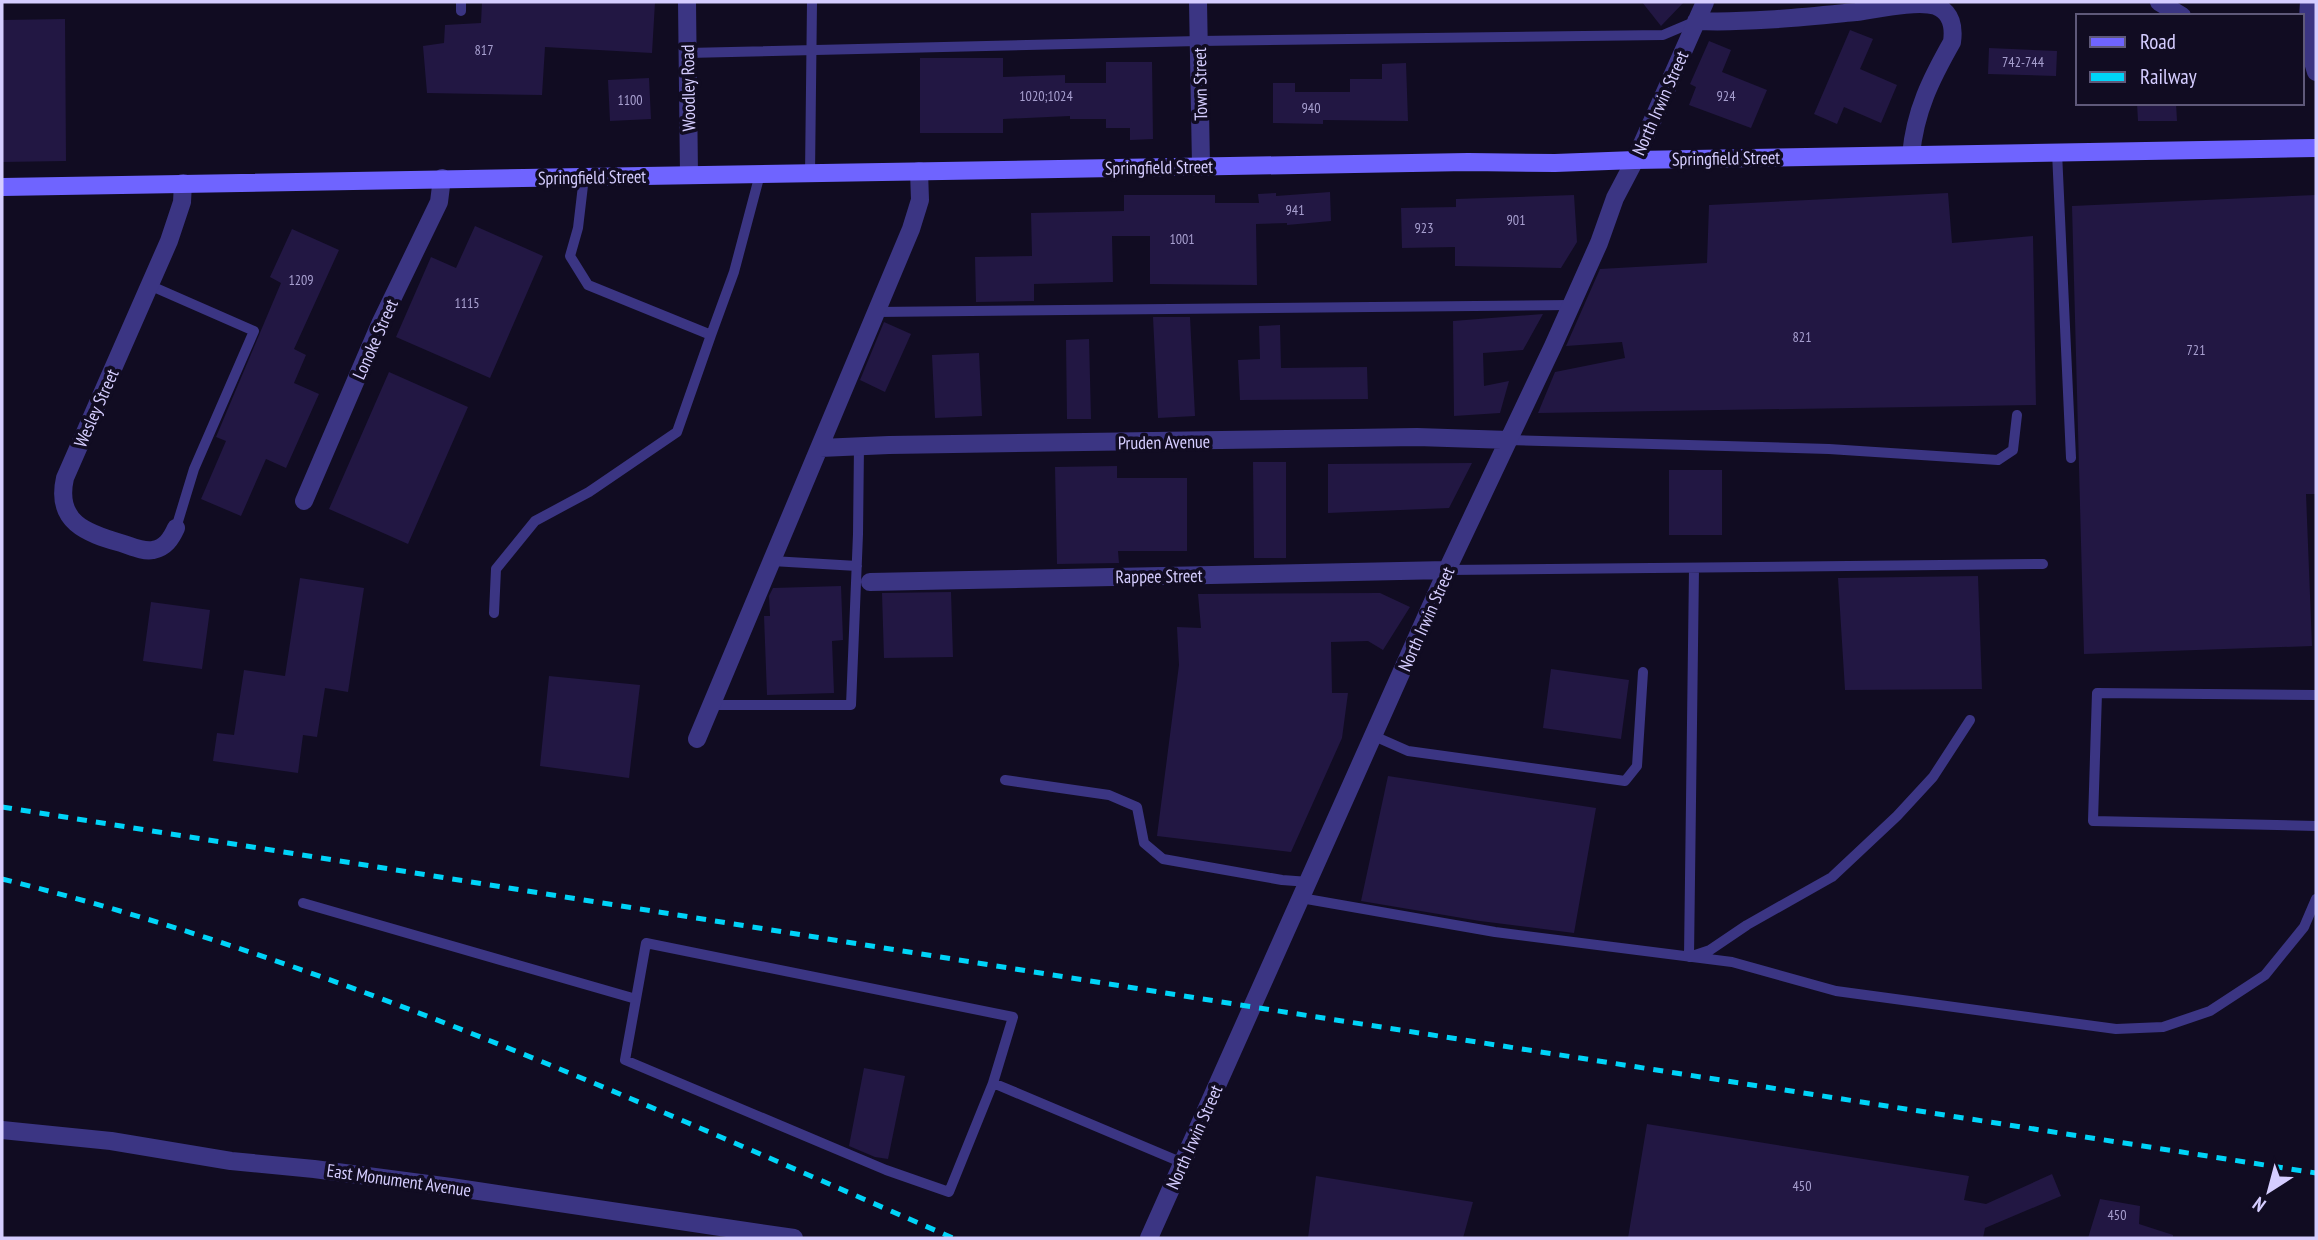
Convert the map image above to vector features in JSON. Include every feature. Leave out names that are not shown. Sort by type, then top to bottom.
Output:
[{"type":"main road","name":"Springfield Street","points":[[2,187],[1201,166],[1555,163],[2316,148]]},
{"type":"street","name":"Woodley Road","points":[[687,2],[689,175]]},
{"type":"street","name":"Town Street","points":[[1198,2],[1201,166]]},
{"type":"street","name":"North Irwin Street","points":[[1149,1238],[1447,570],[1571,305],[1599,243],[1615,198],[1635,160],[1705,2]]},
{"type":"street","points":[[2159,2],[2179,14]]},
{"type":"street","points":[[2309,2],[2307,55],[2316,72]]},
{"type":"street","points":[[1696,22],[1814,16],[1917,5],[1936,6],[1945,11],[1954,31],[1952,42],[1921,103],[1913,128],[1912,155]]},
{"type":"street","points":[[697,739],[820,448],[830,417],[876,312],[920,200],[919,171]]},
{"type":"street","name":"Lonoke Street","points":[[304,500],[380,324],[439,202],[442,178]]},
{"type":"street","name":"Wesley Street","points":[[176,528],[165,545],[149,551],[91,535],[72,519],[62,491],[65,478],[169,241],[182,202],[183,183]]},
{"type":"street","name":"Pruden Avenue","points":[[820,448],[1417,437],[1509,440]]},
{"type":"street","name":"Rappee Street","points":[[870,582],[1447,570]]},
{"type":"street","name":"East Monument Avenue","points":[[2,1130],[163,1148],[231,1161],[451,1187],[794,1238]]},
{"type":"lane","points":[[810,174],[812,2]]},
{"type":"lane","points":[[687,53],[813,50],[835,52],[1199,41],[1663,35],[1696,22]]},
{"type":"lane","points":[[2057,152],[2071,458]]},
{"type":"lane","points":[[495,613],[496,569],[535,521],[589,492],[677,432],[734,272],[760,174]]},
{"type":"lane","points":[[584,177],[578,228],[570,256],[588,285],[711,335]]},
{"type":"lane","points":[[149,285],[254,331],[194,468],[176,528]]},
{"type":"lane","points":[[876,312],[1571,305]]},
{"type":"lane","points":[[1509,440],[1829,449],[1998,460],[2013,450],[2017,415]]},
{"type":"lane","points":[[712,705],[851,705],[859,446]]},
{"type":"lane","points":[[772,561],[857,566]]},
{"type":"lane","points":[[1447,570],[2043,564]]},
{"type":"lane","points":[[1689,957],[1694,568]]},
{"type":"lane","points":[[1374,736],[1408,751],[1625,780],[1637,766],[1643,672]]},
{"type":"lane","points":[[2316,695],[2097,693],[2093,821],[2316,827]]},
{"type":"lane","points":[[1689,957],[1710,950],[1747,925],[1832,877],[1897,816],[1933,777],[1970,720]]},
{"type":"lane","points":[[1005,780],[1109,795],[1137,807],[1144,843],[1163,859],[1282,880],[1305,890],[1495,932],[1732,962],[1836,991],[2116,1029],[2163,1027],[2210,1012],[2265,975],[2304,927],[2316,899]]},
{"type":"lane","points":[[303,904],[636,999]]},
{"type":"lane","points":[[646,943],[1013,1017],[993,1083],[949,1192],[886,1170],[625,1060],[646,943]]},
{"type":"lane","points":[[993,1083],[1183,1163]]},
{"type":"building","points":[[482,2],[655,2],[652,53],[545,47],[542,95],[427,93],[423,46],[444,43],[445,25],[481,23]]},
{"type":"building","points":[[1642,2],[1684,2],[1661,26]]},
{"type":"building","points":[[65,19],[66,161],[2,162],[2,20]]},
{"type":"building","points":[[1850,30],[1873,39],[1860,69],[1897,85],[1881,123],[1844,107],[1837,124],[1814,114]]},
{"type":"building","points":[[1709,41],[1731,50],[1722,72],[1767,90],[1751,128],[1689,105],[1696,87],[1690,84]]},
{"type":"building","points":[[1989,48],[2057,51],[2056,76],[1988,74]]},
{"type":"building","points":[[920,58],[1003,58],[1003,77],[1065,75],[1065,83],[1106,83],[1106,62],[1152,62],[1153,139],[1130,140],[1130,128],[1106,128],[1106,119],[1070,119],[1070,116],[1003,119],[1003,133],[920,133]]},
{"type":"building","points":[[1406,63],[1408,121],[1323,120],[1323,124],[1273,123],[1273,83],[1295,83],[1295,92],[1350,92],[1350,79],[1382,79],[1382,64]]},
{"type":"building","points":[[649,78],[651,119],[610,121],[608,80]]},
{"type":"building","points":[[2137,105],[2176,105],[2177,121],[2138,121]]},
{"type":"building","points":[[1330,192],[1331,221],[1287,225],[1256,224],[1257,285],[1150,284],[1150,236],[1112,236],[1113,282],[1034,284],[1034,301],[976,302],[975,257],[1032,256],[1031,213],[1124,211],[1124,195],[1215,195],[1215,203],[1259,203],[1258,194],[1276,193],[1276,196]]},
{"type":"building","points":[[1948,193],[1952,243],[2033,236],[2036,405],[1538,413],[1555,372],[1625,358],[1622,342],[1566,346],[1600,269],[1707,263],[1709,205]]},
{"type":"building","points":[[1574,195],[1577,242],[1561,268],[1455,266],[1455,247],[1402,248],[1401,208],[1456,207],[1456,199]]},
{"type":"building","points":[[2316,195],[2316,494],[2306,494],[2312,646],[2084,654],[2072,206]]},
{"type":"building","points":[[475,226],[543,256],[490,378],[396,337],[431,257],[456,268]]},
{"type":"building","points":[[292,229],[339,250],[294,349],[306,355],[294,383],[319,394],[286,468],[266,459],[241,516],[201,499],[226,441],[216,437],[281,283],[270,277]]},
{"type":"building","points":[[1543,314],[1523,350],[1483,353],[1484,386],[1509,381],[1500,413],[1454,416],[1453,321]]},
{"type":"building","points":[[1153,317],[1190,317],[1195,416],[1158,418]]},
{"type":"building","points":[[884,322],[911,334],[885,392],[860,380]]},
{"type":"building","points":[[1280,325],[1281,368],[1367,367],[1368,399],[1240,400],[1238,360],[1260,359],[1259,326]]},
{"type":"building","points":[[1089,339],[1091,419],[1067,419],[1066,340]]},
{"type":"building","points":[[979,353],[982,416],[935,418],[932,355]]},
{"type":"building","points":[[389,372],[468,407],[408,544],[329,509]]},
{"type":"building","points":[[1253,462],[1286,462],[1286,558],[1254,558]]},
{"type":"building","points":[[1472,463],[1449,508],[1328,513],[1328,464]]},
{"type":"building","points":[[1117,466],[1117,478],[1187,478],[1187,551],[1118,551],[1119,563],[1057,564],[1055,467]]},
{"type":"building","points":[[1669,470],[1722,470],[1722,535],[1669,535]]},
{"type":"building","points":[[1978,576],[1982,689],[1845,690],[1838,578]]},
{"type":"building","points":[[300,578],[364,588],[348,692],[325,688],[317,737],[303,735],[298,773],[213,761],[217,733],[234,735],[244,670],[285,676]]},
{"type":"building","points":[[841,586],[843,640],[832,641],[834,693],[767,695],[764,616],[770,616],[769,596],[773,588]]},
{"type":"building","points":[[951,592],[953,657],[884,658],[882,593]]},
{"type":"building","points":[[1380,593],[1410,607],[1383,650],[1368,641],[1331,642],[1332,693],[1348,693],[1342,738],[1291,852],[1157,836],[1179,665],[1177,627],[1201,628],[1198,594]]},
{"type":"building","points":[[151,602],[210,610],[202,669],[143,661]]},
{"type":"building","points":[[1551,669],[1629,680],[1621,739],[1543,728]]},
{"type":"building","points":[[549,676],[640,685],[629,778],[540,766]]},
{"type":"building","points":[[1388,776],[1596,808],[1574,933],[1361,901]]},
{"type":"building","points":[[864,1068],[905,1076],[888,1159],[875,1157],[849,1146]]},
{"type":"building","points":[[1647,1124],[1969,1176],[1964,1200],[1986,1204],[2052,1174],[2061,1196],[1985,1228],[1983,1238],[1628,1238]]},
{"type":"building","points":[[1316,1176],[1473,1202],[1463,1238],[1308,1238]]},
{"type":"building","points":[[2100,1199],[2140,1206],[2139,1224],[2173,1235],[2173,1238],[2088,1238]]},
{"type":"railway","points":[[2,807],[1253,1007],[2316,1173]]},
{"type":"railway","points":[[2,879],[125,912],[366,993],[720,1136],[953,1238]]}]
